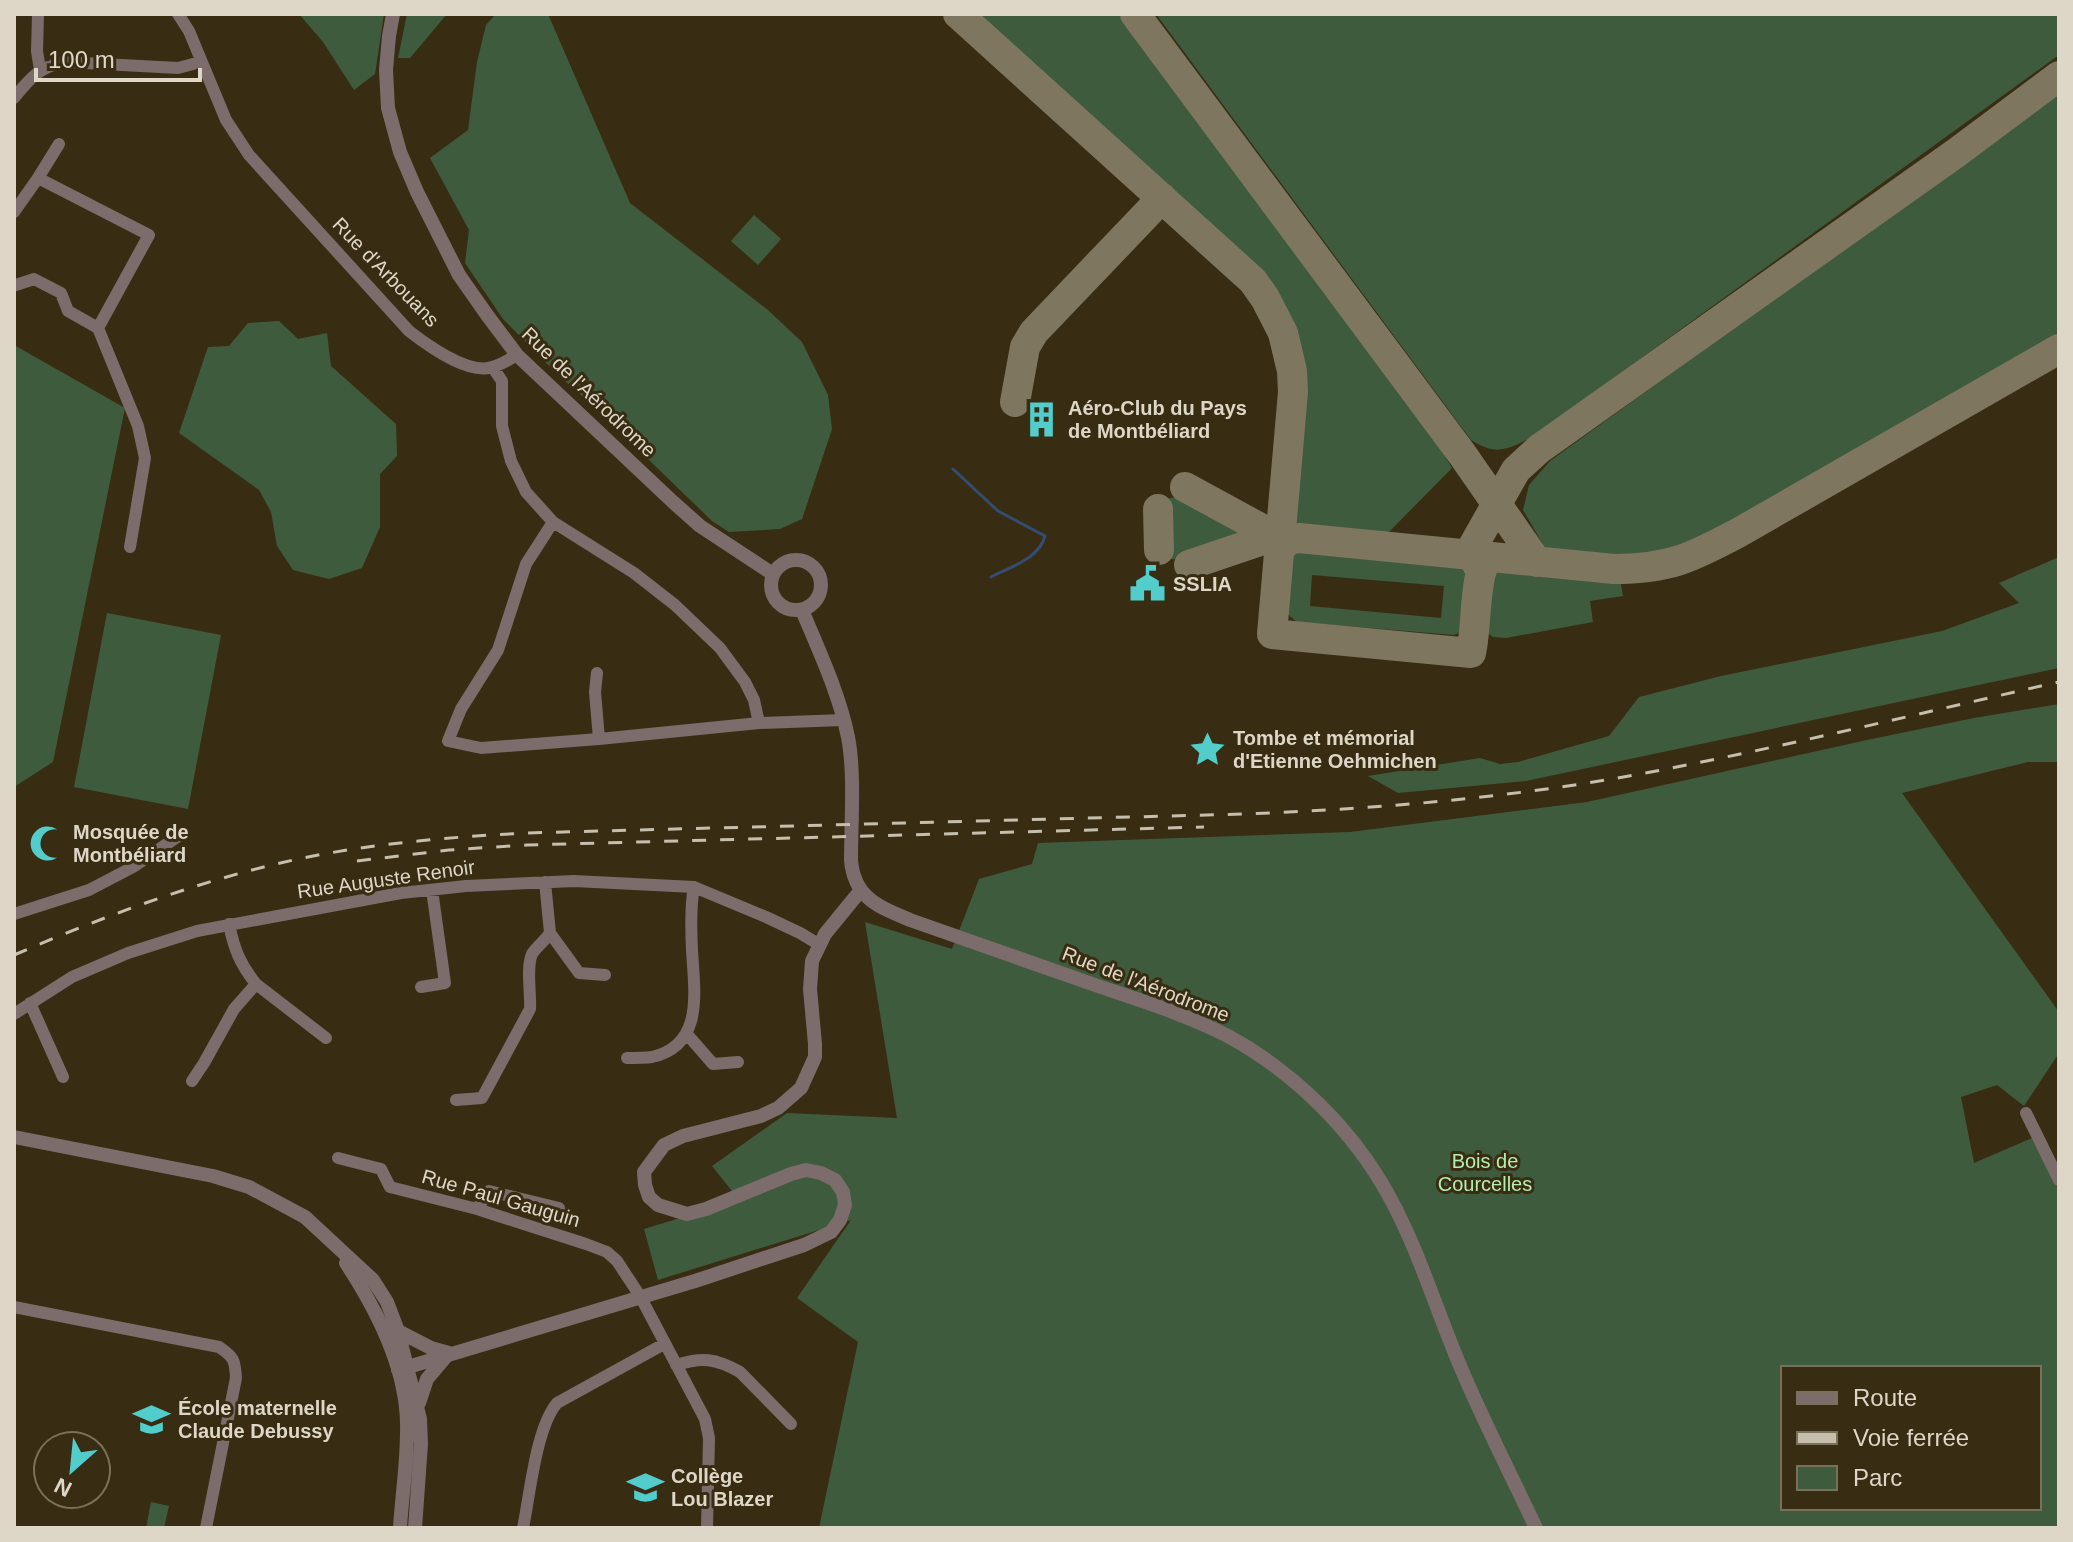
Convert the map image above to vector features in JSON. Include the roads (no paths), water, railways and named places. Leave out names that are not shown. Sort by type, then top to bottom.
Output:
[{"type":"street","points":[[38,14],[36,35],[40,70]]},
{"type":"street","name":"Rue d'Arbouans","points":[[178,14],[189,31],[226,120],[249,155],[409,331],[458,361],[482,369],[493,368]]},
{"type":"street","name":"Rue de l'Aérodrome","points":[[393,14],[386,70],[388,108],[400,152],[417,192],[459,275],[517,355],[700,526],[773,574]]},
{"type":"street","points":[[14,98],[40,70],[52,64],[66,62],[178,68],[199,61]]},
{"type":"street","points":[[14,212],[59,144]]},
{"type":"street","points":[[38,178],[149,235],[98,328]]},
{"type":"street","points":[[14,284],[34,279],[61,293],[68,311],[98,328],[138,426],[145,458],[130,547]]},
{"type":"street","points":[[517,355],[493,368],[502,381],[502,426],[511,461],[526,492],[553,522],[634,573],[675,605],[720,648],[745,682],[754,700],[759,723]]},
{"type":"street","points":[[553,522],[526,564],[498,650],[461,709],[448,741],[481,748],[759,723],[843,720]]},
{"type":"street","points":[[802,561],[815,569],[821,582],[815,602],[802,610],[779,604],[771,590],[773,574],[785,562],[802,561]]},
{"type":"street","points":[[403,1368],[695,1281],[804,1245],[831,1232],[840,1220],[845,1205],[843,1192],[835,1180],[821,1173],[806,1170],[791,1174],[687,1214],[658,1205],[649,1197],[644,1172],[664,1145],[683,1136],[761,1116],[778,1108],[801,1088],[815,1057],[810,975],[812,961],[825,934],[861,890],[852,874],[850,752],[825,666],[802,610]]},
{"type":"street","points":[[597,673],[595,692],[599,739]]},
{"type":"street","points":[[14,914],[89,890],[133,867],[180,835]]},
{"type":"street","name":"Rue Auguste Renoir","points":[[14,1014],[72,977],[128,953],[197,931],[401,893],[466,886],[574,881],[694,887],[766,917],[820,945]]},
{"type":"street","points":[[545,882],[550,933],[579,973],[605,975]]},
{"type":"street","points":[[627,1058],[652,1057],[669,1050],[690,1028],[695,980],[692,950],[694,887]]},
{"type":"street","points":[[421,987],[445,983],[432,890]]},
{"type":"street","name":"Rue de l'Aérodrome","points":[[861,890],[877,905],[910,920],[1205,1025],[1257,1054],[1306,1092],[1359,1149],[1391,1199],[1464,1375],[1536,1528]]},
{"type":"street","points":[[229,924],[242,966],[256,984],[326,1038]]},
{"type":"street","points":[[456,1100],[482,1098],[530,1009],[529,965],[533,953],[550,933]]},
{"type":"street","points":[[192,1081],[234,1009],[256,984]]},
{"type":"street","points":[[30,1003],[63,1077]]},
{"type":"street","points":[[686,1033],[713,1064],[738,1062]]},
{"type":"street","points":[[2026,1113],[2059,1180]]},
{"type":"street","points":[[14,1137],[213,1176],[249,1187],[305,1217],[373,1280],[387,1302],[398,1331],[403,1368],[407,1423],[400,1528]]},
{"type":"street","name":"Rue Paul Gauguin","points":[[338,1158],[381,1169],[390,1187],[477,1209],[607,1252],[617,1261],[640,1296]]},
{"type":"street","points":[[477,1209],[489,1191],[559,1208]]},
{"type":"street","points":[[331,1240],[362,1288],[403,1368],[417,1408],[421,1444],[415,1528]]},
{"type":"street","points":[[640,1296],[705,1419],[709,1438],[707,1528]]},
{"type":"street","points":[[14,1307],[219,1347],[230,1355],[235,1363],[236,1378],[206,1528]]},
{"type":"street","points":[[398,1331],[431,1348],[449,1353]]},
{"type":"street","points":[[523,1528],[542,1431],[551,1410],[557,1403],[664,1344]]},
{"type":"street","points":[[417,1408],[427,1379],[449,1353]]},
{"type":"street","points":[[676,1365],[698,1359],[731,1367],[740,1372],[791,1424]]},
{"type":"waterway","points":[[953,469],[998,511],[1045,536],[1037,551],[991,577]]},
{"type":"railway","points":[[14,955],[120,912],[229,876],[303,858],[386,845],[526,833],[1243,814],[1442,801],[1541,790],[1692,764],[2059,682]]},
{"type":"railway","points":[[357,861],[527,845],[1204,827]]},
{"type":"place","name":"Aéro-Club du Pays de Montbéliard","points":[[1042,419]]},
{"type":"place","name":"SSLIA","points":[[1147,584]]},
{"type":"place","name":"Tombe et mémorial d'Etienne Oehmichen","points":[[1207,749]]},
{"type":"place","name":"Mosquée de Montbéliard","points":[[47,844]]},
{"type":"place","name":"École maternelle Claude Debussy","points":[[152,1420]]},
{"type":"place","name":"Collège Lou Blazer","points":[[645,1488]]},
{"type":"park label","name":"Bois de Courcelles","points":[[1485,1172]]}]
